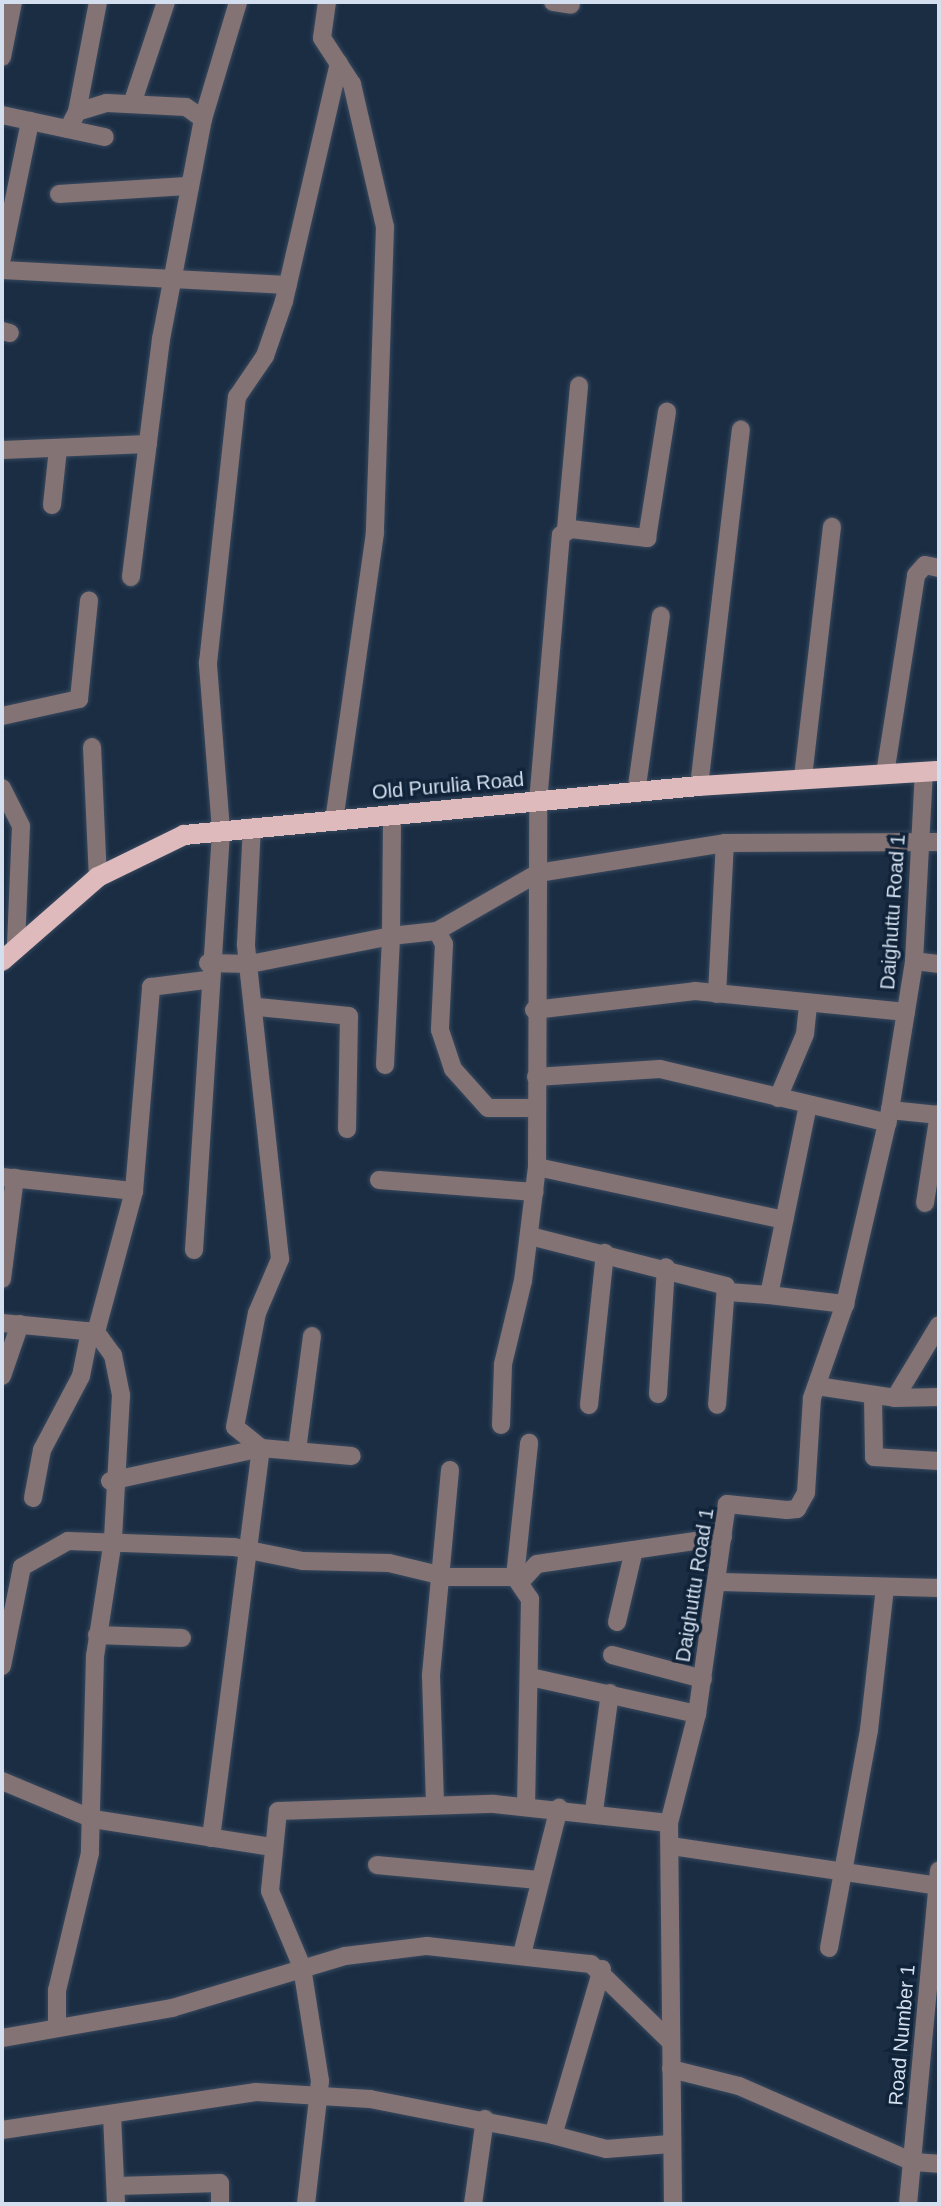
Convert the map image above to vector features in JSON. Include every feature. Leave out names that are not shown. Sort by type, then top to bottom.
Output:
[{"type":"main road","name":"Old Purulia Road","points":[[9,954],[98,877],[184,835],[803,777],[932,772]]},
{"type":"street","points":[[2,57],[13,2]]},
{"type":"street","points":[[68,129],[77,112],[98,2]]},
{"type":"street","points":[[133,101],[166,2]]},
{"type":"street","points":[[131,577],[186,186],[238,2]]},
{"type":"street","points":[[327,2],[322,38],[352,84],[385,227],[375,533],[334,820]]},
{"type":"street","points":[[194,1250],[203,1179],[207,972],[221,830],[208,663],[237,397],[265,356],[288,285],[339,63]]},
{"type":"street","points":[[77,112],[133,101],[186,107],[203,119]]},
{"type":"street","points":[[2,115],[105,137]]},
{"type":"street","points":[[2,258],[30,121]]},
{"type":"street","points":[[59,194],[186,186]]},
{"type":"street","points":[[2,270],[288,285]]},
{"type":"street","points":[[501,1425],[503,1364],[530,1236],[537,1167],[534,1010],[538,802],[579,386]]},
{"type":"street","points":[[566,529],[647,538],[667,412]]},
{"type":"street","points":[[699,786],[741,429]]},
{"type":"street","points":[[2,450],[148,444]]},
{"type":"street","points":[[52,505],[58,449]]},
{"type":"street","points":[[803,777],[832,527]]},
{"type":"street","points":[[885,774],[916,575],[925,565],[939,568]]},
{"type":"street","points":[[2,716],[79,699],[89,601]]},
{"type":"street","points":[[636,793],[661,616]]},
{"type":"street","points":[[92,747],[98,877]]},
{"type":"street","name":"Daighuttu Road 1","points":[[673,2204],[669,1823],[697,1714],[721,1582],[724,1514],[735,1500],[787,1510],[803,1503],[817,1386],[845,1304],[889,1116],[930,841],[932,772]]},
{"type":"street","points":[[2,788],[21,826],[9,954]]},
{"type":"street","points":[[385,1065],[392,816]]},
{"type":"street","points":[[252,827],[250,964],[258,1007],[280,1259],[257,1313],[235,1427],[261,1448]]},
{"type":"street","points":[[33,1498],[42,1450],[81,1376],[134,1191],[151,987],[207,972],[391,936],[437,931],[538,873],[725,843],[930,841]]},
{"type":"street","points":[[717,994],[725,843]]},
{"type":"street","points":[[437,931],[444,944],[440,1030],[453,1069],[488,1108],[536,1108]]},
{"type":"street","points":[[914,961],[939,964]]},
{"type":"street","points":[[534,1010],[670,992],[906,1012]]},
{"type":"street","points":[[778,1098],[805,1034],[808,1004]]},
{"type":"street","points":[[258,1007],[349,1016],[347,1129]]},
{"type":"street","points":[[536,1077],[660,1069],[808,1105],[889,1116],[939,1114],[925,1203]]},
{"type":"street","points":[[769,1295],[808,1105]]},
{"type":"street","points":[[537,1167],[784,1220]]},
{"type":"street","points":[[2,1279],[8,1177],[134,1191]]},
{"type":"street","points":[[379,1180],[535,1192]]},
{"type":"street","points":[[530,1236],[720,1280],[728,1292],[717,1405]]},
{"type":"street","points":[[589,1405],[605,1253]]},
{"type":"street","points":[[658,1394],[666,1267]]},
{"type":"street","points":[[728,1292],[845,1304]]},
{"type":"street","points":[[2,1376],[11,1324],[93,1332]]},
{"type":"street","points":[[895,1398],[939,1325]]},
{"type":"street","points":[[57,2027],[57,1990],[93,1819],[97,1635],[113,1540],[111,1489],[120,1383],[93,1332]]},
{"type":"street","points":[[297,1450],[312,1336]]},
{"type":"street","points":[[817,1386],[873,1397],[939,1397]]},
{"type":"street","points":[[873,1397],[874,1457],[939,1461]]},
{"type":"street","points":[[526,1806],[530,1599],[519,1579],[529,1443]]},
{"type":"street","points":[[211,1838],[252,1550],[261,1448]]},
{"type":"street","points":[[111,1489],[261,1448],[352,1456]]},
{"type":"street","points":[[435,1803],[431,1675],[450,1470]]},
{"type":"street","points":[[2,1666],[22,1567],[68,1541],[113,1540],[252,1550],[439,1574],[519,1579],[537,1564],[723,1537]]},
{"type":"street","points":[[617,1622],[634,1550]]},
{"type":"street","points":[[721,1582],[939,1588]]},
{"type":"street","points":[[829,1948],[885,1588]]},
{"type":"street","points":[[97,1635],[182,1638]]},
{"type":"street","points":[[612,1655],[703,1679]]},
{"type":"street","points":[[530,1677],[697,1714]]},
{"type":"street","points":[[594,1811],[610,1693]]},
{"type":"street","points":[[2,1781],[93,1819],[271,1847]]},
{"type":"street","points":[[306,2204],[321,2096],[302,1967],[270,1891],[271,1847],[283,1807],[435,1803],[526,1806],[594,1811],[669,1823]]},
{"type":"street","points":[[522,1954],[559,1808]]},
{"type":"street","points":[[671,1846],[938,1880]]},
{"type":"street","points":[[377,1865],[540,1880]]},
{"type":"street","name":"Road Number 1","points":[[908,2204],[938,1880]]},
{"type":"street","points":[[2,2038],[194,2002],[302,1967],[417,1946],[522,1954],[602,1969],[671,2042]]},
{"type":"street","points":[[553,2135],[602,1969]]},
{"type":"street","points":[[671,2069],[739,2086],[913,2162],[939,2164]]},
{"type":"street","points":[[2,2130],[112,2115],[228,2093],[321,2096],[485,2119],[606,2149],[670,2144]]},
{"type":"street","points":[[112,2115],[116,2195],[220,2183],[220,2204]]},
{"type":"street","points":[[473,2204],[485,2119]]}]
